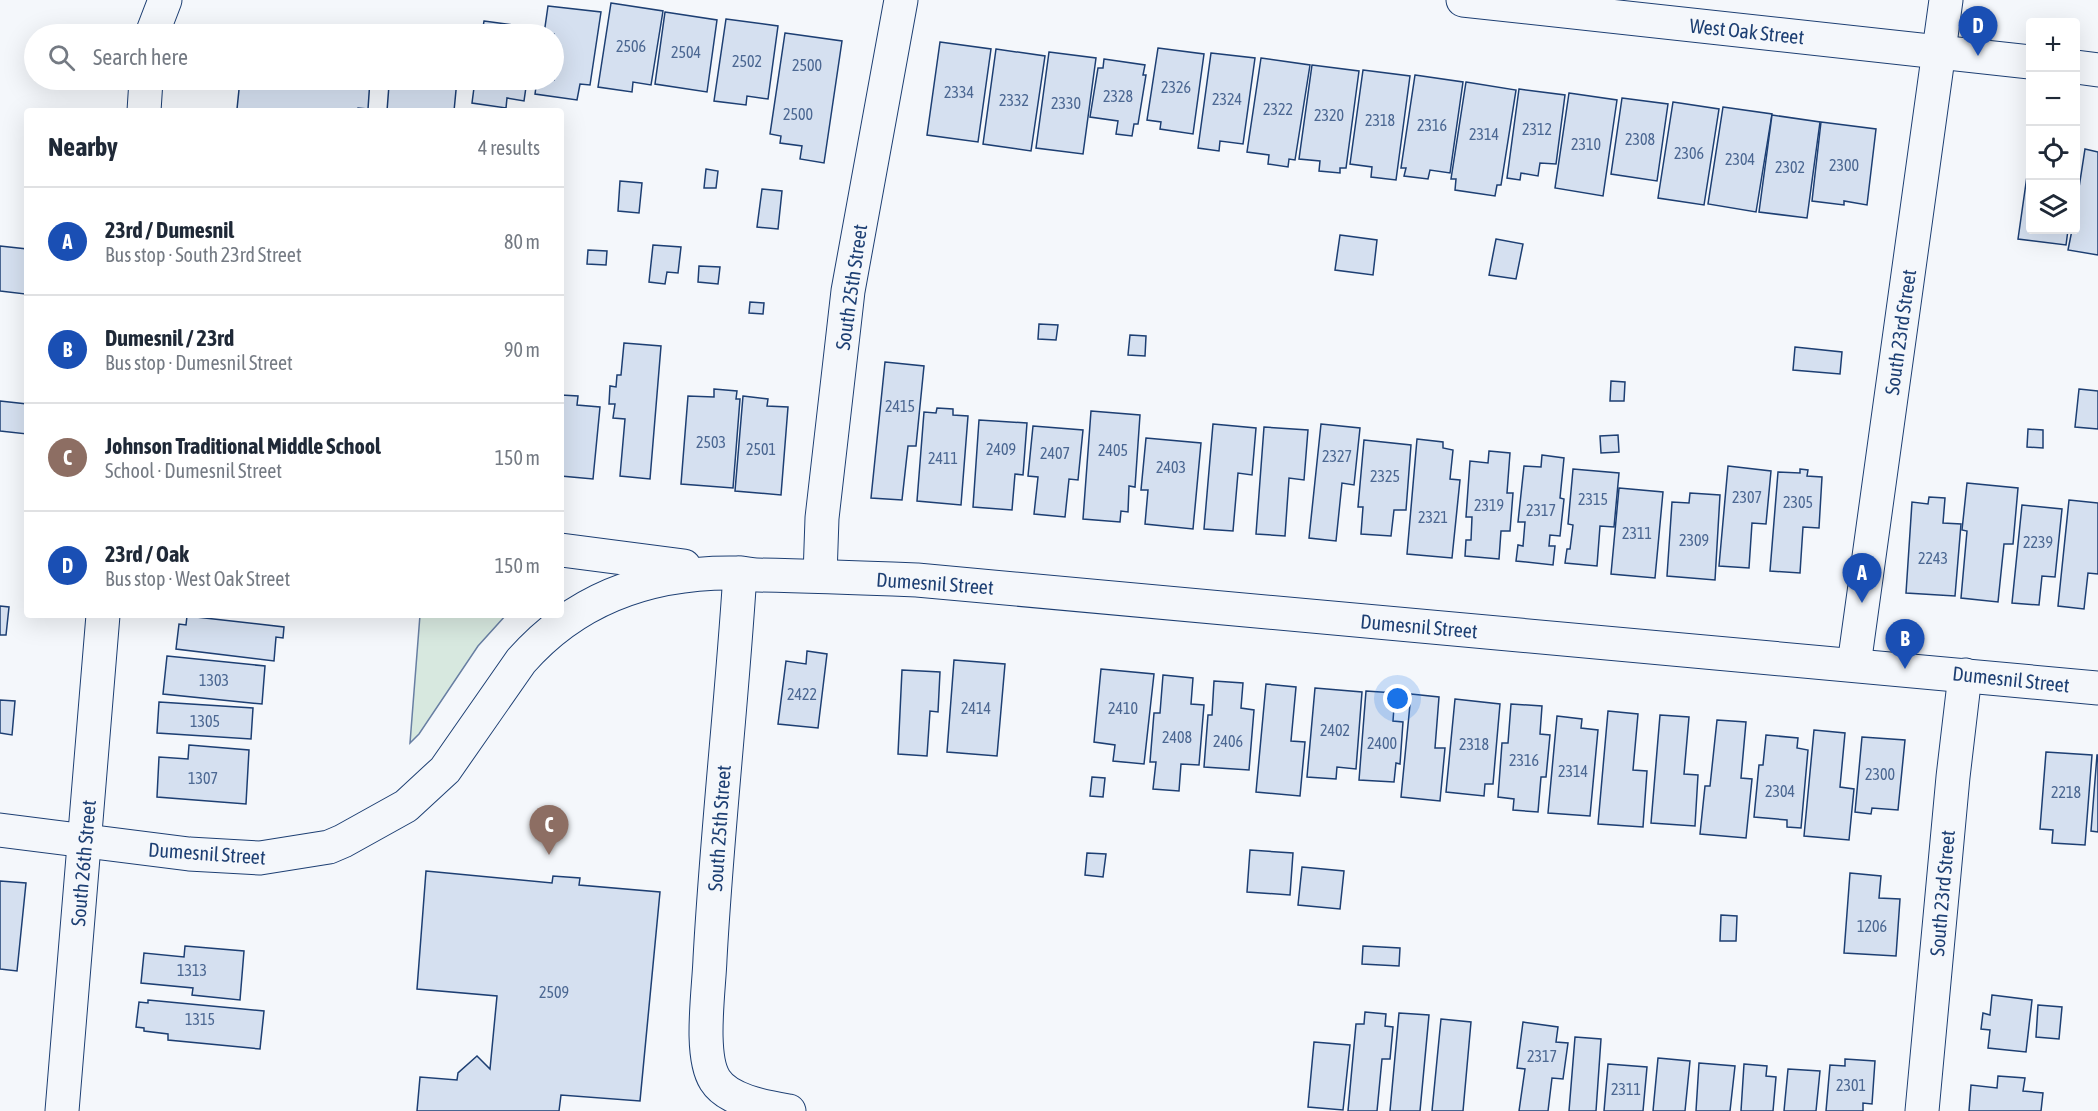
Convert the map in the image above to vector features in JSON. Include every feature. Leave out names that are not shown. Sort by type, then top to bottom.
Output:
[{"type":"main road","points":[[156,24],[165,0]]},
{"type":"main road","name":"South 25th Street","points":[[820,576],[822,518],[849,291],[901,0]]},
{"type":"main road","name":"West Oak Street","points":[[1462,0],[2026,61]]},
{"type":"main road","name":"South 23rd Street","points":[[1854,665],[1946,0]]},
{"type":"main road","points":[[2080,68],[2098,70]]},
{"type":"main road","points":[[144,108],[145,90]]},
{"type":"main road","name":"Dumesnil Street","points":[[564,550],[740,573]]},
{"type":"main road","name":"South 25th Street","points":[[740,573],[715,868],[706,1041],[710,1070],[724,1091],[760,1105],[789,1111]]},
{"type":"main road","name":"Dumesnil Street","points":[[0,830],[189,854],[260,858],[329,847],[354,836],[406,806],[445,770],[531,649],[582,609],[639,584],[693,575],[740,573],[917,580],[2098,688]]},
{"type":"main road","name":"South 26th Street","points":[[62,1111],[103,618]]},
{"type":"main road","name":"South 23rd Street","points":[[1922,1111],[1953,777],[1965,675]]},
{"type":"shaded area","points":[[420,618],[503,618],[478,646],[419,734],[410,743]]},
{"type":"building","points":[[611,3],[663,11],[651,85],[633,82],[632,92],[598,87]]},
{"type":"building","points":[[548,6],[601,12],[590,85],[580,84],[577,100],[535,94],[536,90],[564,90],[564,24],[545,24]]},
{"type":"building","points":[[665,12],[717,20],[707,92],[655,84]]},
{"type":"building","points":[[726,19],[778,26],[768,99],[747,96],[746,105],[714,101]]},
{"type":"building","points":[[484,21],[506,24],[484,24]]},
{"type":"building","points":[[785,33],[842,41],[824,163],[800,159],[802,146],[780,143],[781,136],[770,134]]},
{"type":"building","points":[[940,42],[991,49],[978,142],[927,135]]},
{"type":"building","points":[[1158,48],[1204,54],[1193,134],[1160,129],[1161,122],[1147,120]]},
{"type":"building","points":[[996,49],[1045,56],[1031,151],[983,144]]},
{"type":"building","points":[[1049,52],[1096,58],[1083,154],[1036,148]]},
{"type":"building","points":[[1211,53],[1255,58],[1243,144],[1220,141],[1219,151],[1198,148]]},
{"type":"building","points":[[1261,58],[1310,65],[1295,160],[1289,159],[1288,167],[1268,164],[1269,155],[1247,152]]},
{"type":"building","points":[[1104,59],[1145,65],[1143,75],[1146,75],[1138,124],[1134,124],[1132,136],[1116,134],[1118,121],[1090,117],[1098,68],[1103,68]]},
{"type":"building","points":[[1312,65],[1359,71],[1346,168],[1340,168],[1340,173],[1319,171],[1320,161],[1299,159]]},
{"type":"building","points":[[1363,70],[1410,76],[1396,180],[1371,177],[1372,167],[1350,164]]},
{"type":"building","points":[[1415,75],[1463,82],[1450,173],[1430,170],[1428,179],[1404,176],[1406,168],[1401,168]]},
{"type":"building","points":[[1466,82],[1516,90],[1501,185],[1497,185],[1495,196],[1455,190],[1456,179],[1451,179]]},
{"type":"building","points":[[1519,89],[1565,95],[1556,164],[1540,163],[1538,176],[1521,173],[1520,180],[1507,178]]},
{"type":"building","points":[[239,90],[369,90],[368,108],[237,108]]},
{"type":"building","points":[[389,90],[456,90],[454,108],[387,108]]},
{"type":"building","points":[[474,90],[526,90],[524,101],[507,98],[506,108],[472,103]]},
{"type":"building","points":[[1569,93],[1617,100],[1603,196],[1555,188]]},
{"type":"building","points":[[1622,98],[1668,104],[1657,181],[1611,174]]},
{"type":"building","points":[[1673,102],[1719,109],[1704,205],[1658,198]]},
{"type":"building","points":[[1723,107],[1772,114],[1756,212],[1708,204]]},
{"type":"building","points":[[1772,115],[1820,122],[1807,218],[1759,212]]},
{"type":"building","points":[[1821,122],[1876,129],[1867,205],[1844,201],[1844,205],[1812,201]]},
{"type":"building","points":[[2085,149],[2098,152],[2098,255],[2068,250],[2071,234],[2080,234],[2080,181]]},
{"type":"building","points":[[706,169],[718,171],[716,188],[704,188]]},
{"type":"building","points":[[620,181],[642,183],[639,213],[618,211]]},
{"type":"building","points":[[2026,183],[2026,234],[2067,234],[2066,245],[2018,239]]},
{"type":"building","points":[[762,189],[782,191],[778,229],[757,227]]},
{"type":"building","points":[[1340,235],[1377,240],[1373,275],[1335,270]]},
{"type":"building","points":[[1496,239],[1523,244],[1516,279],[1489,275]]},
{"type":"building","points":[[653,245],[681,247],[678,273],[667,272],[665,284],[649,282]]},
{"type":"building","points":[[0,246],[24,249],[24,294],[0,291]]},
{"type":"building","points":[[588,250],[607,251],[606,265],[587,264]]},
{"type":"building","points":[[699,266],[720,267],[718,284],[698,282]]},
{"type":"building","points":[[750,302],[764,303],[763,314],[749,313]]},
{"type":"building","points":[[1039,324],[1058,325],[1056,340],[1038,339]]},
{"type":"building","points":[[1130,335],[1146,336],[1145,356],[1128,355]]},
{"type":"building","points":[[624,343],[661,346],[650,479],[620,476],[625,419],[613,418],[615,404],[609,404],[610,386],[616,387],[617,375],[621,375]]},
{"type":"building","points":[[1795,347],[1842,352],[1840,374],[1793,370]]},
{"type":"building","points":[[885,362],[924,366],[916,446],[908,446],[902,500],[871,498]]},
{"type":"building","points":[[1611,381],[1625,382],[1624,401],[1610,401]]},
{"type":"building","points":[[714,389],[737,391],[736,399],[740,399],[733,488],[681,484],[688,396],[714,397]]},
{"type":"building","points":[[2079,389],[2098,391],[2098,429],[2075,427]]},
{"type":"building","points":[[564,395],[578,396],[577,405],[600,407],[593,479],[564,476]]},
{"type":"building","points":[[743,396],[768,399],[767,406],[788,407],[781,495],[735,491]]},
{"type":"building","points":[[0,401],[24,404],[24,434],[0,431]]},
{"type":"building","points":[[937,408],[953,409],[953,415],[968,416],[961,505],[917,501],[924,412],[936,413]]},
{"type":"building","points":[[1091,411],[1140,415],[1135,487],[1129,486],[1128,512],[1121,511],[1120,522],[1083,519]]},
{"type":"building","points":[[979,420],[1027,423],[1023,475],[1015,474],[1012,510],[973,507]]},
{"type":"building","points":[[1213,424],[1256,428],[1252,475],[1238,473],[1233,531],[1204,529]]},
{"type":"building","points":[[1321,424],[1360,428],[1354,485],[1342,483],[1336,541],[1309,538]]},
{"type":"building","points":[[1033,426],[1083,430],[1078,480],[1069,479],[1065,517],[1034,514],[1038,477],[1028,476]]},
{"type":"building","points":[[1264,427],[1308,430],[1304,480],[1289,478],[1285,536],[1256,534]]},
{"type":"building","points":[[2028,429],[2043,430],[2043,448],[2027,447]]},
{"type":"building","points":[[1618,435],[1619,452],[1601,453],[1600,436]]},
{"type":"building","points":[[1146,438],[1201,443],[1193,529],[1145,524],[1148,490],[1141,490]]},
{"type":"building","points":[[1417,439],[1443,442],[1443,448],[1453,450],[1450,479],[1460,480],[1452,558],[1407,554]]},
{"type":"building","points":[[1364,440],[1411,445],[1406,510],[1394,510],[1391,536],[1361,534],[1363,507],[1358,507]]},
{"type":"building","points":[[1489,451],[1510,453],[1507,493],[1513,493],[1510,531],[1501,531],[1499,559],[1465,556],[1466,540],[1471,540],[1472,517],[1466,517],[1470,461],[1488,463]]},
{"type":"building","points":[[1542,455],[1564,458],[1560,498],[1564,499],[1560,536],[1550,535],[1549,546],[1555,546],[1553,565],[1516,561],[1518,545],[1523,546],[1525,522],[1518,522],[1524,466],[1541,467]]},
{"type":"building","points":[[1728,466],[1771,471],[1766,524],[1752,523],[1749,568],[1719,566]]},
{"type":"building","points":[[1573,469],[1619,473],[1614,527],[1600,526],[1597,566],[1565,563],[1567,549],[1570,549],[1573,525],[1568,524]]},
{"type":"building","points":[[1800,469],[1808,470],[1807,476],[1822,477],[1819,528],[1803,527],[1800,573],[1770,571],[1778,472],[1800,473]]},
{"type":"building","points":[[1967,483],[2018,488],[2013,544],[2004,544],[1998,602],[1961,598],[1967,531],[1962,530]]},
{"type":"building","points":[[1619,488],[1663,492],[1655,578],[1611,574]]},
{"type":"building","points":[[1690,493],[1720,495],[1715,580],[1667,576],[1672,502],[1689,503]]},
{"type":"building","points":[[1929,497],[1945,498],[1943,523],[1961,524],[1955,596],[1906,593],[1912,502],[1928,504]]},
{"type":"building","points":[[2069,500],[2098,503],[2098,574],[2088,573],[2084,609],[2058,606]]},
{"type":"building","points":[[2022,505],[2062,509],[2055,577],[2042,576],[2039,605],[2012,603]]},
{"type":"building","points":[[0,606],[9,607],[6,635],[0,635]]},
{"type":"building","points":[[187,618],[205,618],[284,627],[283,638],[276,637],[274,661],[176,649],[179,624],[186,625]]},
{"type":"building","points":[[807,651],[827,654],[818,728],[778,724],[786,661],[806,664]]},
{"type":"building","points":[[167,656],[265,666],[262,704],[163,694]]},
{"type":"building","points":[[954,660],[1005,664],[997,756],[947,752]]},
{"type":"building","points":[[1101,669],[1154,674],[1144,764],[1113,761],[1115,745],[1094,742]]},
{"type":"building","points":[[902,670],[940,672],[938,712],[930,711],[927,756],[898,754]]},
{"type":"building","points":[[1163,675],[1193,678],[1191,704],[1204,705],[1199,765],[1181,764],[1179,791],[1153,789],[1156,762],[1150,762],[1154,713],[1160,713]]},
{"type":"building","points":[[1214,681],[1243,683],[1241,708],[1254,710],[1249,770],[1204,767],[1208,715],[1212,715]]},
{"type":"building","points":[[1266,684],[1296,687],[1291,741],[1305,742],[1300,796],[1256,792]]},
{"type":"building","points":[[1315,688],[1362,692],[1356,769],[1337,767],[1336,779],[1307,777]]},
{"type":"building","points":[[1366,691],[1395,693],[1393,721],[1403,722],[1400,764],[1396,763],[1394,782],[1359,780]]},
{"type":"building","points":[[1411,694],[1439,697],[1435,748],[1445,748],[1440,801],[1401,797]]},
{"type":"building","points":[[1455,699],[1500,704],[1493,784],[1485,784],[1484,796],[1446,792]]},
{"type":"building","points":[[0,700],[15,701],[12,735],[0,733]]},
{"type":"building","points":[[159,702],[253,708],[251,739],[157,733]]},
{"type":"building","points":[[1511,704],[1542,706],[1540,734],[1550,735],[1546,777],[1541,777],[1538,812],[1513,810],[1514,799],[1498,797],[1502,743],[1508,743]]},
{"type":"building","points":[[1608,711],[1638,714],[1633,770],[1647,771],[1643,827],[1598,824]]},
{"type":"building","points":[[1660,715],[1689,717],[1684,774],[1698,775],[1695,826],[1651,823]]},
{"type":"building","points":[[1557,716],[1582,719],[1581,728],[1598,730],[1590,816],[1548,813]]},
{"type":"building","points":[[1717,720],[1746,722],[1741,778],[1752,779],[1746,838],[1700,834],[1705,786],[1710,786]]},
{"type":"building","points":[[1814,730],[1845,733],[1840,787],[1854,789],[1849,840],[1804,836]]},
{"type":"building","points":[[1766,735],[1798,738],[1797,748],[1808,750],[1801,828],[1787,827],[1787,820],[1754,817],[1759,765],[1763,765]]},
{"type":"building","points":[[1862,737],[1905,740],[1898,810],[1872,808],[1871,814],[1855,812]]},
{"type":"building","points":[[189,745],[249,750],[246,804],[157,797],[159,757],[188,759]]},
{"type":"building","points":[[2046,752],[2092,755],[2085,845],[2052,843],[2053,830],[2040,829]]},
{"type":"building","points":[[2098,755],[2098,832],[2091,831]]},
{"type":"building","points":[[1092,777],[1105,778],[1103,797],[1090,796]]},
{"type":"building","points":[[1250,850],[1293,853],[1290,895],[1247,892]]},
{"type":"building","points":[[1087,853],[1106,854],[1103,877],[1085,875]]},
{"type":"building","points":[[1302,867],[1344,871],[1340,909],[1298,905]]},
{"type":"building","points":[[426,871],[552,883],[553,876],[580,878],[579,885],[660,892],[640,1101],[561,1095],[559,1111],[417,1111],[420,1077],[457,1080],[458,1073],[477,1056],[490,1069],[497,996],[417,989]]},
{"type":"building","points":[[1850,873],[1881,876],[1879,898],[1900,899],[1896,956],[1844,953]]},
{"type":"building","points":[[0,881],[26,883],[17,971],[0,969]]},
{"type":"building","points":[[1721,915],[1737,916],[1736,941],[1720,941]]},
{"type":"building","points":[[185,946],[244,951],[240,1000],[192,995],[193,988],[141,983],[144,953],[184,957]]},
{"type":"building","points":[[1363,946],[1400,948],[1399,966],[1362,964]]},
{"type":"building","points":[[1992,995],[2032,1000],[2026,1052],[1988,1048],[1990,1030],[1981,1029],[1983,1013],[1990,1015]]},
{"type":"building","points":[[148,1000],[264,1011],[260,1049],[168,1040],[168,1034],[144,1031],[144,1028],[136,1027],[139,1002],[148,1003]]},
{"type":"building","points":[[2038,1005],[2062,1007],[2059,1039],[2036,1037]]},
{"type":"building","points":[[1365,1012],[1386,1014],[1385,1026],[1393,1027],[1390,1059],[1382,1059],[1377,1111],[1348,1111],[1356,1024],[1364,1024]]},
{"type":"building","points":[[1399,1013],[1429,1015],[1420,1111],[1390,1111]]},
{"type":"building","points":[[1441,1019],[1471,1022],[1463,1111],[1432,1111]]},
{"type":"building","points":[[1523,1022],[1558,1027],[1556,1042],[1568,1043],[1563,1079],[1552,1078],[1548,1111],[1519,1111],[1525,1069],[1517,1068]]},
{"type":"building","points":[[1575,1037],[1601,1039],[1596,1111],[1569,1111]]},
{"type":"building","points":[[1314,1042],[1350,1045],[1343,1110],[1308,1107]]},
{"type":"building","points":[[1658,1058],[1690,1061],[1685,1111],[1653,1111]]},
{"type":"building","points":[[1845,1059],[1875,1061],[1872,1104],[1863,1103],[1863,1111],[1826,1111],[1830,1065],[1845,1066]]},
{"type":"building","points":[[1699,1063],[1735,1066],[1730,1111],[1696,1111]]},
{"type":"building","points":[[1608,1064],[1647,1067],[1643,1111],[1604,1111]]},
{"type":"building","points":[[1744,1064],[1767,1066],[1766,1076],[1776,1077],[1773,1111],[1741,1111]]},
{"type":"building","points":[[1788,1069],[1820,1071],[1816,1111],[1784,1111]]},
{"type":"building","points":[[1998,1076],[2025,1078],[2023,1091],[2043,1093],[2041,1111],[1969,1111],[1971,1085],[1997,1088]]},
{"type":"place","name":"23rd / Oak","points":[[1978,56]]},
{"type":"place","name":"23rd / Dumesnil","points":[[1862,603]]},
{"type":"place","name":"Dumesnil / 23rd","points":[[1905,669]]},
{"type":"place","name":"Johnson Traditional Middle School","points":[[549,855]]}]
